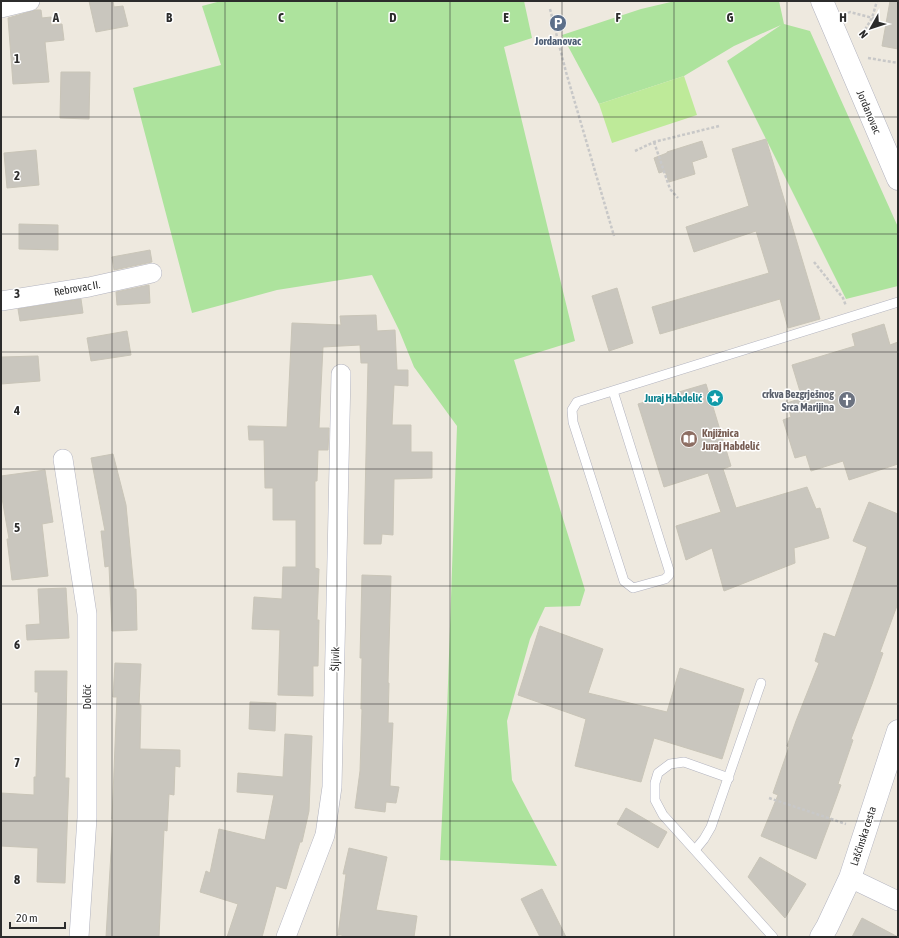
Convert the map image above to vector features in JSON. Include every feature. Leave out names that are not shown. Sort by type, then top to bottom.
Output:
[{"type":"main road","name":"Jordanovac","points":[[822,1],[898,179]]},
{"type":"main road","name":"Laščinska cesta","points":[[821,937],[850,878],[898,731]]},
{"type":"street","points":[[1,8],[30,1]]},
{"type":"street","name":"Rebrovac II.","points":[[1,301],[89,287],[152,273]]},
{"type":"street","name":"Šljivik","points":[[286,937],[324,835],[332,787],[341,374]]},
{"type":"street","name":"Dolčić","points":[[63,459],[87,614],[87,818],[79,937]]},
{"type":"street","points":[[850,878],[898,901]]},
{"type":"lane","points":[[613,391],[669,570],[669,576],[665,579],[633,588],[624,581],[573,422],[572,410],[577,402],[898,302]]},
{"type":"lane","points":[[696,850],[711,827],[761,683]]},
{"type":"lane","points":[[729,778],[684,762],[670,764],[658,773],[655,783],[655,800],[663,815],[773,937]]},
{"type":"path","points":[[860,38],[872,18],[877,1]]},
{"type":"path","points":[[550,9],[570,86],[614,236]]},
{"type":"path","points":[[845,13],[850,12],[880,20]]},
{"type":"path","points":[[868,57],[898,63]]},
{"type":"path","points":[[635,151],[654,142],[719,126]]},
{"type":"path","points":[[654,142],[670,189],[678,198]]},
{"type":"path","points":[[814,262],[843,298],[850,317]]},
{"type":"path","points":[[769,798],[844,824],[849,824]]},
{"type":"green space","points":[[221,1],[524,1],[532,38],[504,47],[575,341],[514,360],[585,590],[580,606],[545,607],[530,639],[507,721],[512,780],[557,866],[440,860],[447,712],[457,426],[414,367],[399,330],[372,275],[277,290],[192,313],[133,88],[221,65],[202,6]]},
{"type":"green space","points":[[675,1],[779,1],[784,24],[810,31],[898,227],[898,286],[846,299],[727,61],[781,25],[734,46],[684,76],[599,104],[562,35],[641,9]]},
{"type":"green space","points":[[684,76],[697,115],[612,143],[599,104]]},
{"type":"building","points":[[89,1],[113,1],[114,7],[123,6],[128,26],[96,32]]},
{"type":"building","points":[[890,1],[898,1],[898,49],[882,46]]},
{"type":"building","points":[[41,10],[42,18],[51,17],[51,25],[62,24],[64,40],[45,42],[49,82],[13,84],[8,18]]},
{"type":"building","points":[[61,72],[90,72],[89,119],[60,118]]},
{"type":"building","points":[[766,139],[820,319],[788,328],[780,299],[660,334],[652,307],[769,273],[756,231],[694,252],[686,227],[749,206],[732,149]]},
{"type":"building","points":[[702,141],[707,157],[692,162],[695,174],[669,182],[665,171],[659,173],[654,158],[667,152]]},
{"type":"building","points":[[36,150],[39,185],[7,188],[4,153]]},
{"type":"building","points":[[19,224],[58,225],[58,250],[19,249]]},
{"type":"building","points":[[150,250],[152,262],[114,270],[112,257]]},
{"type":"building","points":[[149,285],[150,303],[117,305],[116,292]]},
{"type":"building","points":[[617,288],[633,343],[609,351],[592,296]]},
{"type":"building","points":[[81,299],[83,313],[20,321],[18,309]]},
{"type":"building","points":[[376,315],[377,331],[395,330],[397,370],[408,370],[408,386],[394,385],[392,425],[411,425],[411,452],[432,452],[432,478],[394,479],[393,535],[382,534],[381,544],[364,544],[368,363],[361,363],[360,345],[323,347],[319,428],[329,428],[328,450],[318,450],[317,481],[315,481],[315,568],[319,569],[317,620],[319,620],[318,666],[313,666],[313,696],[278,695],[280,630],[252,629],[254,597],[282,599],[283,567],[296,567],[296,520],[273,520],[273,488],[265,488],[264,440],[249,440],[248,426],[287,427],[292,323],[341,325],[340,316]]},
{"type":"building","name":"crkva Bezgrješnog Srca Marijina","points":[[884,324],[890,345],[898,342],[898,464],[849,480],[843,461],[811,471],[806,455],[795,458],[783,420],[791,417],[787,403],[802,398],[792,365],[855,346],[852,334]]},
{"type":"building","points":[[127,331],[131,355],[91,361],[87,338]]},
{"type":"building","points":[[38,356],[40,381],[1,384],[1,357]]},
{"type":"building","points":[[706,384],[731,466],[723,469],[736,508],[807,487],[816,509],[820,508],[829,538],[794,548],[795,563],[724,591],[712,548],[686,560],[676,526],[721,512],[708,473],[664,487],[638,404]]},
{"type":"building","points":[[113,454],[126,505],[134,589],[136,589],[137,630],[112,631],[109,566],[105,567],[101,531],[105,531],[91,458]]},
{"type":"building","points":[[45,470],[53,522],[42,524],[48,576],[12,580],[7,539],[9,539],[1,492],[1,476]]},
{"type":"building","points":[[869,502],[898,514],[898,603],[880,652],[883,653],[851,739],[853,740],[838,784],[841,785],[829,818],[831,819],[816,859],[761,836],[778,795],[773,793],[789,747],[787,746],[819,663],[815,661],[824,633],[835,637],[867,547],[853,541]]},
{"type":"building","points":[[362,575],[391,576],[388,723],[393,723],[390,786],[399,787],[396,803],[386,802],[385,812],[355,808],[360,771],[362,709],[362,658],[360,658]]},
{"type":"building","points":[[66,588],[69,638],[27,640],[26,625],[40,624],[38,589]]},
{"type":"building","points":[[540,626],[603,649],[588,693],[667,712],[680,668],[744,689],[722,759],[654,738],[641,782],[575,766],[586,719],[518,695]]},
{"type":"building","points":[[115,663],[141,664],[139,705],[141,705],[140,749],[180,750],[180,767],[175,766],[174,795],[169,794],[167,831],[164,830],[159,937],[106,937],[113,819],[117,697],[113,697]]},
{"type":"building","points":[[35,671],[67,671],[65,778],[69,778],[65,883],[37,882],[38,848],[1,846],[1,793],[34,795],[34,777],[36,777],[38,692],[35,692]]},
{"type":"building","points":[[250,702],[276,703],[275,731],[249,729]]},
{"type":"building","points":[[285,734],[312,736],[309,811],[302,842],[300,842],[286,889],[276,886],[262,937],[227,937],[238,904],[200,892],[206,871],[210,873],[219,829],[265,840],[274,795],[237,792],[238,773],[283,777]]},
{"type":"building","points":[[626,808],[667,832],[658,848],[617,824]]},
{"type":"building","points":[[349,848],[387,857],[376,910],[417,916],[414,937],[342,937],[342,935],[338,935],[346,874],[343,874]]},
{"type":"building","points":[[760,857],[806,884],[785,918],[748,877]]},
{"type":"building","points":[[542,889],[566,937],[540,937],[521,899]]},
{"type":"building","points":[[862,918],[898,937],[852,937]]},
{"type":"place","name":"Jordanovac","points":[[558,23]]},
{"type":"place","name":"Juraj Habdelić","points":[[715,398]]},
{"type":"place","name":"crkva Bezgrješnog Srca Marijina","points":[[847,400]]},
{"type":"place","name":"Knjižnica Juraj Habdelić","points":[[689,439]]}]
